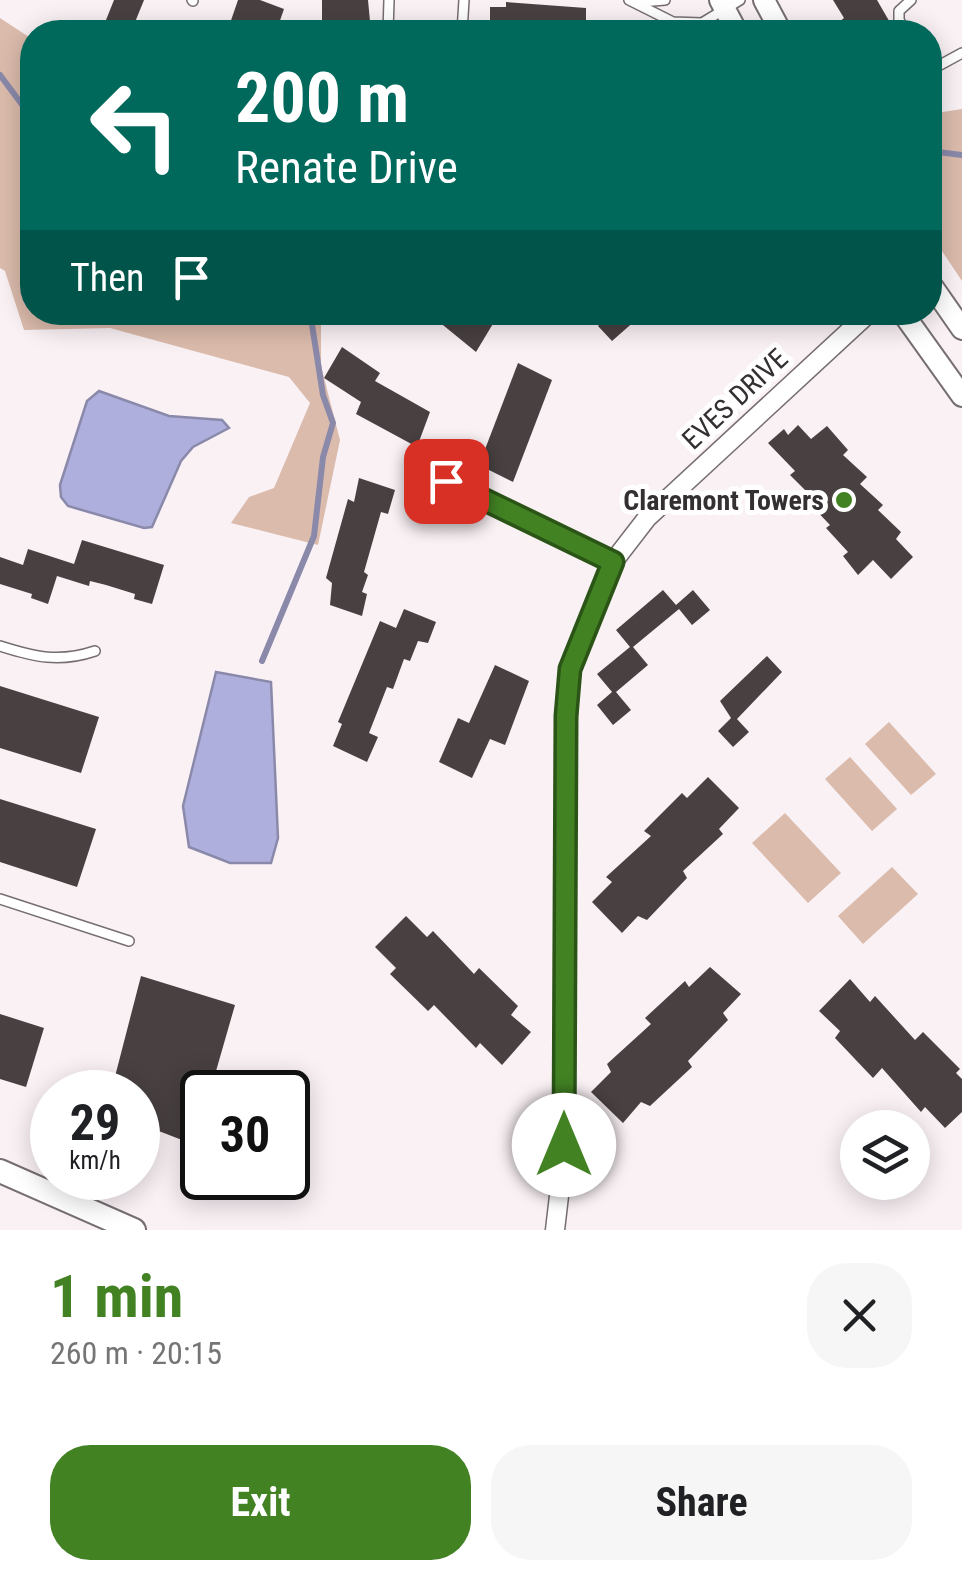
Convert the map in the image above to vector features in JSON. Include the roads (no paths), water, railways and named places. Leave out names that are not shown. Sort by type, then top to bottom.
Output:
[{"type":"main road","points":[[0,1172],[134,1230]]},
{"type":"street","points":[[942,300],[962,329]]},
{"type":"street","name":"EVES DRIVE","points":[[556,1230],[564,1145],[566,716],[570,669],[613,562],[647,518],[856,325]]},
{"type":"street","points":[[911,325],[962,396]]},
{"type":"lane","points":[[634,1],[665,0]]},
{"type":"lane","points":[[634,1],[669,20]]},
{"type":"lane","points":[[706,20],[728,3]]},
{"type":"lane","points":[[446,481],[613,562]]},
{"type":"lane","points":[[0,646],[42,660],[72,658],[94,651]]},
{"type":"lane","points":[[0,899],[129,941]]},
{"type":"water","points":[[99,391],[169,416],[222,420],[229,428],[193,447],[181,461],[152,527],[68,506],[61,497],[60,485],[87,401]]},
{"type":"water","points":[[216,672],[271,682],[278,838],[271,863],[230,863],[189,847],[183,806]]},
{"type":"waterway","points":[[0,75],[20,102]]},
{"type":"waterway","points":[[942,152],[962,155]]},
{"type":"waterway","points":[[262,661],[314,536],[323,457],[333,423],[323,395],[312,325]]},
{"type":"place","name":"Claremont Towers","points":[[844,500]]}]
